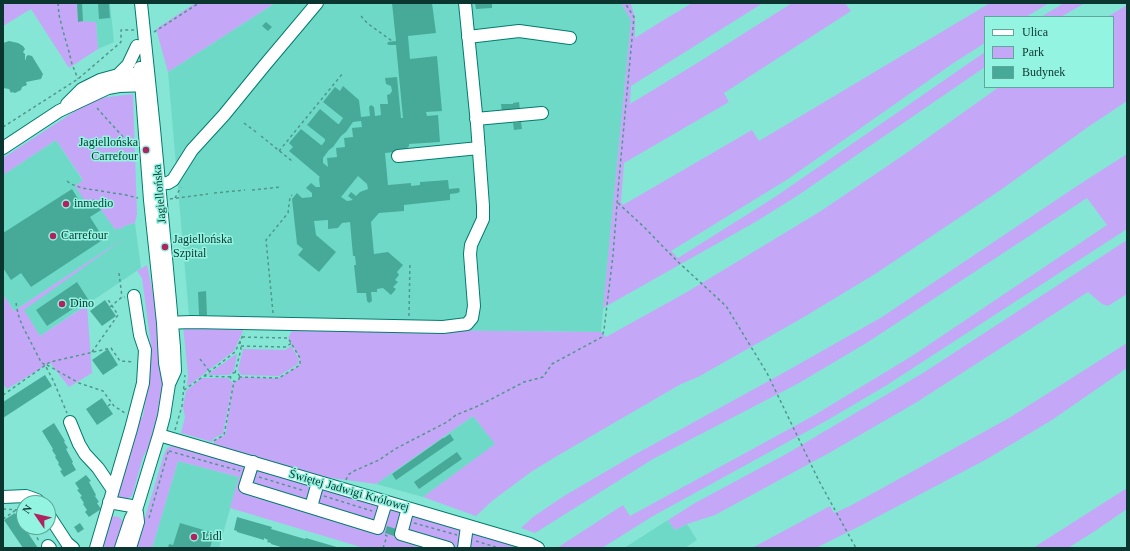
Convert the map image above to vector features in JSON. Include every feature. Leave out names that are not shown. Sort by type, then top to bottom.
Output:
[{"type":"street","name":"Jagiellońska","points":[[133,3],[137,46],[145,79]]},
{"type":"street","name":"Jagiellońska","points":[[121,548],[131,518],[137,507],[159,435],[164,416],[169,384],[165,363],[167,323],[145,79],[141,3]]},
{"type":"street","points":[[154,184],[168,183],[173,180],[192,150],[224,115],[318,3]]},
{"type":"street","points":[[167,323],[223,322],[443,327],[467,324],[472,318],[474,306],[470,254],[471,245],[483,219],[476,119],[465,3]]},
{"type":"street","points":[[468,37],[519,31],[570,38]]},
{"type":"street","points":[[118,75],[128,65],[137,46]]},
{"type":"street","points":[[59,111],[82,90],[100,80],[118,75],[145,79]]},
{"type":"street","points":[[3,148],[59,111],[108,88],[145,79]]},
{"type":"street","points":[[476,119],[542,113]]},
{"type":"street","points":[[398,156],[478,148]]},
{"type":"street","points":[[96,548],[143,383],[145,350],[128,297]]},
{"type":"street","points":[[70,422],[85,454],[98,468],[111,496],[137,507]]},
{"type":"street","name":"Świętej Jadwigi Królowej","points":[[159,435],[251,468],[318,482],[386,502],[407,514],[465,537],[530,544],[538,548]]},
{"type":"street","points":[[251,468],[245,488],[378,528],[386,502]]},
{"type":"street","points":[[311,507],[318,482]]},
{"type":"street","points":[[3,497],[16,496]]},
{"type":"street","name":"Jagiellońska","points":[[130,548],[138,522],[137,507]]},
{"type":"street","points":[[407,514],[401,534],[448,548]]},
{"type":"street","points":[[56,526],[67,543],[73,548]]},
{"type":"path","points":[[58,3],[62,27],[72,64],[78,78]]},
{"type":"path","points":[[153,33],[199,3]]},
{"type":"path","points":[[342,489],[348,475],[354,471],[379,460],[395,449],[447,422],[456,415],[492,400],[524,382],[543,378],[552,364],[602,337],[613,255],[618,203],[619,171],[634,16],[625,3]]},
{"type":"path","points":[[361,16],[367,23],[392,41]]},
{"type":"path","points":[[3,124],[4,127],[78,78],[121,42],[121,30],[129,30]]},
{"type":"path","points":[[279,151],[343,73]]},
{"type":"path","points":[[97,108],[132,147]]},
{"type":"path","points":[[244,123],[256,132]]},
{"type":"path","points":[[261,136],[292,161]]},
{"type":"path","points":[[67,181],[82,188],[138,198]]},
{"type":"path","points":[[252,190],[281,187]]},
{"type":"path","points":[[214,193],[245,190]]},
{"type":"path","points":[[168,199],[208,194]]},
{"type":"path","points":[[273,316],[266,240],[288,213],[290,197],[292,195]]},
{"type":"path","points":[[618,203],[676,260],[726,306],[767,372],[819,481],[856,548]]},
{"type":"path","points":[[409,319],[410,262]]},
{"type":"path","points":[[110,307],[128,297],[119,273]]},
{"type":"path","points":[[92,352],[118,315],[113,305],[107,298]]},
{"type":"path","points":[[16,303],[22,325],[41,362],[79,384],[103,391],[112,403],[122,412],[135,415]]},
{"type":"path","points":[[184,390],[235,352],[245,332]]},
{"type":"path","points":[[239,377],[279,378],[300,364],[300,358],[288,338],[242,338]]},
{"type":"path","points":[[204,376],[231,377],[232,374],[235,373],[240,354],[240,341]]},
{"type":"path","points":[[241,346],[285,348],[292,344]]},
{"type":"path","points":[[3,395],[50,362],[92,352],[111,348],[120,361],[144,363]]},
{"type":"path","points":[[235,352],[240,354]]},
{"type":"path","points":[[113,358],[116,355]]},
{"type":"path","points":[[200,359],[210,372]]},
{"type":"path","points":[[45,365],[61,397],[70,422]]},
{"type":"path","points":[[235,373],[239,374],[239,377]]},
{"type":"path","points":[[213,445],[215,440],[224,435],[234,381],[231,377]]},
{"type":"path","points":[[234,381],[237,381],[239,377]]},
{"type":"path","points":[[108,406],[112,403]]},
{"type":"path","points":[[174,432],[182,406]]},
{"type":"path","points":[[147,523],[171,445]]},
{"type":"path","points":[[169,451],[251,468],[315,494],[382,514]]},
{"type":"path","points":[[3,509],[16,510]]},
{"type":"path","points":[[3,519],[16,510]]},
{"type":"path","points":[[407,514],[465,537],[499,548]]},
{"type":"path","points":[[37,535],[46,545]]},
{"type":"shaded area","points":[[77,3],[110,3],[114,42],[98,49],[96,22],[78,22]]},
{"type":"shaded area","points":[[275,3],[621,3],[631,20],[601,332],[190,328],[168,72]]},
{"type":"shaded area","points":[[56,140],[83,181],[87,204],[94,199],[115,229],[120,229],[135,223],[141,268],[40,336],[23,310],[113,246],[14,311],[3,294],[3,175]]},
{"type":"shaded area","points":[[473,416],[496,444],[423,497],[376,484]]},
{"type":"shaded area","points":[[178,461],[239,477],[219,548],[152,548]]},
{"type":"shaded area","points":[[668,520],[675,530],[687,524],[697,540],[685,548],[624,548]]},
{"type":"green space","points":[[7,3],[77,3],[78,21],[96,22],[98,49],[69,68],[31,9],[3,26],[3,6]]},
{"type":"green space","points":[[195,3],[275,3],[168,72],[156,29]]},
{"type":"green space","points":[[621,3],[631,4],[635,17],[635,38],[692,3],[763,3],[631,86],[630,104],[792,3],[845,3],[851,11],[724,93],[729,102],[624,163],[621,202],[623,205],[752,130],[759,141],[990,3],[1049,3],[1028,16],[984,16],[984,44],[955,62],[788,179],[671,251],[678,258],[775,197],[984,53],[984,68],[797,196],[757,221],[603,308],[631,20]]},
{"type":"green space","points":[[1064,3],[1085,3],[1063,16],[1043,16]]},
{"type":"green space","points":[[1127,5],[1127,101],[1002,189],[875,274],[804,317],[698,377],[681,384],[557,456],[531,472],[492,501],[476,516],[423,497],[495,444],[473,416],[376,484],[324,477],[213,445],[215,440],[225,435],[234,381],[237,381],[239,377],[279,378],[300,365],[300,358],[288,338],[293,329],[601,332],[606,337],[687,292],[821,211],[905,154],[998,88],[1114,88],[1114,16],[1109,16]]},
{"type":"green space","points":[[133,94],[137,214],[135,223],[120,229],[115,229],[94,200],[87,204],[75,186],[83,180],[56,140],[3,175],[3,158],[86,104],[101,98]]},
{"type":"green space","points":[[1127,154],[1127,229],[887,385],[826,421],[653,516],[602,548],[557,548],[623,505],[630,516],[813,416],[912,356],[1107,225],[1087,198],[868,342],[799,383],[653,459],[535,533],[521,528],[533,517],[564,496],[634,455],[882,317]]},
{"type":"green space","points":[[126,237],[24,310],[40,336],[87,305],[92,373],[69,387],[50,363],[7,389],[3,384],[3,294],[14,311]]},
{"type":"green space","points":[[1127,240],[1127,294],[1108,306],[1102,304],[1088,292],[917,402],[829,453],[715,515],[687,524],[675,530],[668,520],[695,503],[788,453],[923,373]]},
{"type":"green space","points":[[147,265],[160,327],[162,388],[156,422],[148,448],[143,457],[132,496],[126,499],[120,498],[115,494],[135,420],[143,417],[152,352],[142,278],[137,271]]},
{"type":"green space","points":[[183,325],[245,326],[234,351],[210,369],[208,368],[209,370],[187,387],[188,376]]},
{"type":"green space","points":[[1127,343],[1127,368],[1052,420],[987,459],[816,548],[752,548],[830,506],[834,513],[850,506],[1009,418]]},
{"type":"green space","points":[[291,346],[299,359],[298,364],[279,376],[241,375],[238,370],[243,349],[285,350]]},
{"type":"green space","points":[[236,354],[234,371],[230,375],[207,375]]},
{"type":"green space","points":[[202,378],[228,378],[233,383],[223,434],[214,438],[212,442],[181,433],[185,417],[183,407],[186,391]]},
{"type":"green space","points":[[172,446],[454,527],[519,548],[364,548],[230,508],[239,477],[178,461],[152,548],[136,548],[164,454],[167,448]]},
{"type":"green space","points":[[1127,488],[1127,509],[1095,531],[1068,548],[1033,548]]},
{"type":"green space","points":[[111,516],[119,517],[123,521],[117,548],[99,548]]},
{"type":"building","points":[[77,3],[82,3],[83,21],[78,22]]},
{"type":"building","points":[[98,3],[109,3],[110,18],[99,19]]},
{"type":"building","points":[[392,3],[432,3],[436,33],[408,36],[410,59],[437,56],[442,111],[426,112],[427,116],[438,115],[440,142],[409,144],[404,151],[385,153],[388,185],[411,183],[411,186],[420,185],[420,182],[448,180],[449,189],[459,188],[460,191],[458,193],[450,194],[450,200],[404,205],[404,211],[379,213],[371,222],[374,254],[388,252],[403,265],[397,272],[399,275],[395,280],[398,282],[393,287],[396,289],[391,295],[383,288],[377,289],[377,292],[371,292],[372,301],[369,303],[367,301],[366,293],[357,293],[354,265],[356,265],[355,256],[353,256],[350,222],[342,223],[338,228],[328,229],[328,220],[314,221],[316,235],[336,252],[319,272],[298,255],[303,249],[297,244],[292,199],[297,193],[302,198],[312,197],[312,193],[306,188],[311,183],[316,187],[320,187],[320,177],[289,151],[293,147],[289,143],[301,129],[322,145],[325,139],[307,125],[320,109],[339,124],[343,118],[323,102],[335,87],[340,91],[343,86],[359,100],[361,117],[370,116],[369,107],[371,105],[374,107],[375,116],[381,115],[380,104],[388,104],[387,95],[392,91],[391,86],[386,84],[385,78],[397,77],[401,118],[403,118],[396,45],[387,44],[388,42],[396,41]],"holes":[[[361,121],[362,127],[352,128],[353,137],[344,138],[345,147],[336,148],[337,157],[327,158],[328,167],[323,163],[323,158],[353,122]],[[358,176],[367,184],[368,189],[360,192],[356,196],[351,192],[348,196],[353,200],[347,201],[341,197]]]},
{"type":"building","points":[[475,3],[492,3],[492,8],[476,9]]},
{"type":"building","points":[[266,22],[272,27],[268,31],[262,26]]},
{"type":"building","points":[[9,41],[23,46],[25,49],[23,52],[25,54],[25,60],[28,55],[32,56],[43,74],[41,79],[26,82],[27,85],[15,93],[11,93],[9,89],[3,88],[3,43]]},
{"type":"building","points":[[519,102],[520,110],[502,112],[501,104],[513,104]]},
{"type":"building","points":[[521,122],[522,129],[514,130],[513,123]]},
{"type":"building","name":"Carrefour","points":[[72,189],[83,207],[94,199],[101,210],[90,217],[104,239],[31,287],[21,273],[11,280],[3,268],[3,233]]},
{"type":"building","name":"Dino","points":[[77,282],[88,299],[47,326],[36,310]]},
{"type":"building","points":[[206,291],[207,315],[199,315],[198,292]]},
{"type":"building","points":[[105,300],[116,316],[102,326],[90,311]]},
{"type":"building","points":[[108,349],[118,365],[103,375],[92,360]]},
{"type":"building","points":[[45,375],[52,386],[3,418],[3,402]]},
{"type":"building","points":[[102,398],[113,414],[97,425],[86,409]]},
{"type":"building","points":[[54,423],[65,441],[64,442],[68,448],[66,449],[76,470],[64,477],[60,471],[62,470],[52,450],[53,449],[42,431]]},
{"type":"building","points":[[450,434],[454,440],[396,480],[392,474]]},
{"type":"building","points":[[457,452],[462,459],[419,489],[414,482]]},
{"type":"building","points":[[86,475],[91,481],[89,482],[99,502],[97,503],[101,509],[89,517],[85,512],[87,510],[80,497],[82,496],[77,490],[79,489],[75,483]]},
{"type":"building","points":[[15,513],[16,535],[29,535],[38,548],[23,548],[4,520]]},
{"type":"building","points":[[237,517],[272,527],[271,529],[340,548],[284,548],[267,542],[268,540],[264,538],[264,540],[237,532],[234,530]]},
{"type":"building","points":[[80,523],[84,529],[78,533],[74,527]]},
{"type":"building","name":"Lidl","points":[[180,523],[214,533],[210,548],[168,548],[169,544],[173,545]]},
{"type":"building","points":[[387,526],[396,529],[394,536],[385,533]]},
{"type":"place","name":"Jagiellońska Carrefour","points":[[146,150]]},
{"type":"place","name":"inmedio","points":[[66,204]]},
{"type":"place","name":"Carrefour","points":[[53,236]]},
{"type":"place","name":"Jagiellońska Szpital","points":[[165,247]]},
{"type":"place","name":"Dino","points":[[62,304]]},
{"type":"place","name":"Lidl","points":[[194,537]]}]
